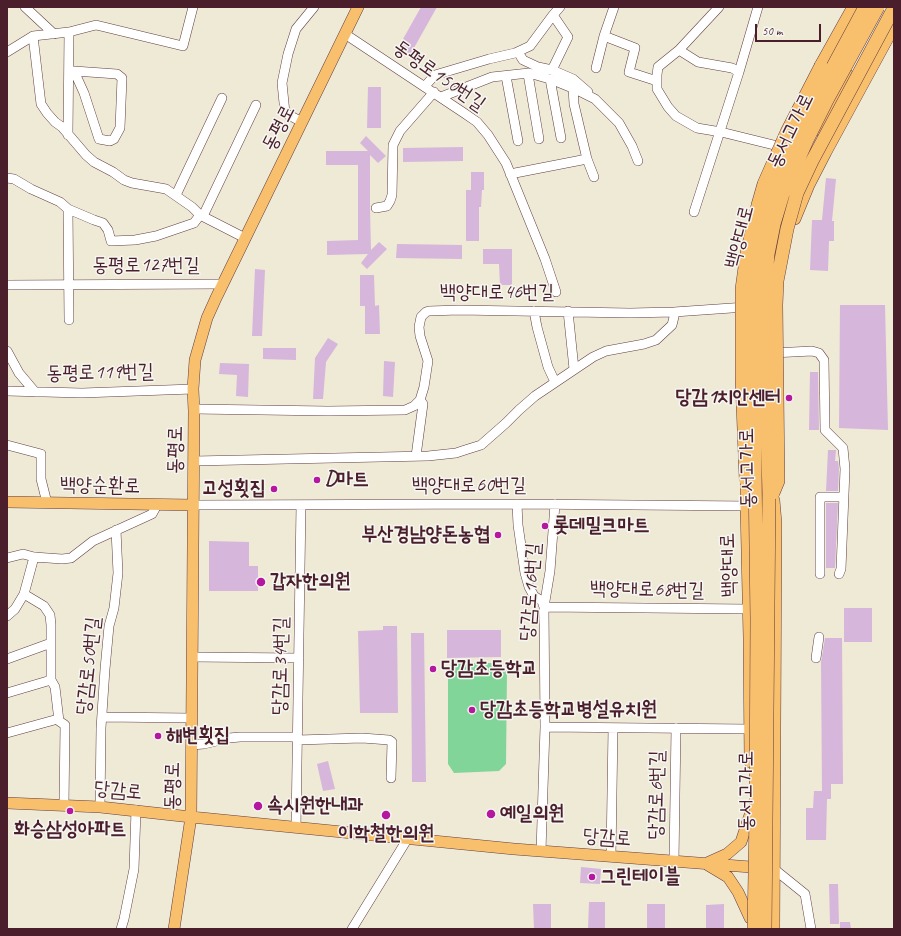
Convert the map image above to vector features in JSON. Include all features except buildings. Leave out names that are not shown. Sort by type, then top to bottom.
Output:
[{"type":"highway","points":[[757,620],[753,608],[742,379],[742,289],[748,246],[764,184],[790,126],[854,7]]},
{"type":"highway","name":"동서고가로","points":[[751,925],[756,816],[757,620],[753,292],[756,253],[773,190],[795,137],[865,7]]},
{"type":"highway","name":"동서고가로","points":[[765,929],[769,506],[764,320],[768,254],[774,224],[783,194],[807,140],[878,7]]},
{"type":"highway","points":[[769,506],[778,481],[776,305],[777,281],[787,228],[797,193],[812,161],[894,8]]},
{"type":"main road","name":"동평로","points":[[174,929],[191,817],[195,360],[207,318],[358,7]]},
{"type":"main road","name":"백양대로","points":[[751,925],[750,729],[746,506],[748,347],[746,307],[748,269],[760,222],[788,149],[818,93],[859,7]]},
{"type":"main road","name":"백양대로","points":[[774,929],[776,523],[767,308],[769,275],[782,211],[793,183],[810,145],[885,7]]},
{"type":"main road","name":"백양대로","points":[[771,379],[783,260],[792,225],[809,185],[894,27]]},
{"type":"main road","points":[[747,464],[751,474],[759,476],[765,473],[773,465]]},
{"type":"main road","name":"백양순환로","points":[[7,502],[193,505]]},
{"type":"main road","name":"당감로","points":[[7,803],[136,810],[191,817],[541,851],[774,869]]},
{"type":"main road","points":[[706,864],[727,854],[741,842],[750,815]]},
{"type":"main road","points":[[706,864],[728,877],[738,892],[751,925]]},
{"type":"street","points":[[25,7],[54,34]]},
{"type":"street","points":[[7,52],[33,36],[69,32],[96,25],[183,46],[193,7]]},
{"type":"street","points":[[302,122],[285,113],[282,82],[288,54],[296,29],[310,7]]},
{"type":"street","points":[[425,86],[435,75],[518,52],[530,46],[560,7]]},
{"type":"street","points":[[596,68],[604,36],[614,7]]},
{"type":"street","points":[[719,7],[680,50],[658,67],[657,89],[668,108],[676,116],[697,128],[721,132],[788,149]]},
{"type":"street","points":[[694,212],[705,175],[721,132],[724,116],[739,72],[758,7]]},
{"type":"street","points":[[553,15],[568,37],[551,74],[561,138]]},
{"type":"street","points":[[68,135],[72,71],[69,32]]},
{"type":"street","name":"동평로150번길","points":[[345,34],[438,94],[477,122],[506,163],[545,259],[556,292]]},
{"type":"street","points":[[33,36],[42,104],[47,113],[55,122],[62,126],[86,156],[124,180],[132,183],[166,189],[201,215],[245,238]]},
{"type":"street","points":[[604,36],[635,48],[629,72],[657,81]]},
{"type":"street","points":[[680,50],[698,62],[732,68],[739,72]]},
{"type":"street","points":[[518,52],[523,60],[551,74],[595,100],[619,124],[632,146],[638,161]]},
{"type":"street","points":[[72,71],[117,74],[122,78],[120,128],[114,139],[110,141],[99,139],[84,93],[72,71]]},
{"type":"street","points":[[528,74],[539,140]]},
{"type":"street","points":[[376,208],[387,206],[392,195],[393,145],[400,131],[438,94],[492,77],[551,74],[573,79],[586,89],[599,104]]},
{"type":"street","points":[[506,76],[518,140]]},
{"type":"street","points":[[573,88],[574,104],[587,159],[594,177]]},
{"type":"street","points":[[176,195],[222,98]]},
{"type":"street","points":[[7,178],[14,179],[31,189],[60,202],[68,209],[103,223],[108,230],[111,241],[134,240],[156,236],[194,223],[201,215],[256,105]]},
{"type":"street","points":[[510,174],[587,159]]},
{"type":"street","name":"동평로127번길","points":[[68,209],[69,320]]},
{"type":"street","name":"동평로127번길","points":[[7,284],[223,284]]},
{"type":"street","name":"백양대로46번길","points":[[420,400],[428,361],[420,336],[419,327],[422,317],[429,311],[459,310],[630,313],[674,312],[746,307]]},
{"type":"street","points":[[534,311],[537,327],[555,382]]},
{"type":"street","points":[[568,312],[574,369]]},
{"type":"street","points":[[194,461],[416,456],[456,453],[481,445],[535,396],[593,357],[606,351],[644,344],[656,340],[672,325],[674,312]]},
{"type":"street","points":[[7,351],[19,373],[35,392]]},
{"type":"street","points":[[773,352],[812,351],[819,353],[824,360],[825,430],[843,448],[845,469],[841,569],[839,574]]},
{"type":"street","name":"동평로119번길","points":[[7,391],[82,393],[194,389]]},
{"type":"street","points":[[194,409],[328,411],[405,410],[414,406],[420,400],[423,404],[416,456]]},
{"type":"street","points":[[7,445],[41,454],[41,479],[47,503]]},
{"type":"street","points":[[820,574],[820,497],[844,497]]},
{"type":"street","points":[[517,504],[518,525],[525,573],[529,587],[534,596],[542,601],[544,606]]},
{"type":"street","name":"백양대로60번길","points":[[193,505],[555,504],[746,506],[763,507],[776,523]]},
{"type":"street","name":"당감로16번길","points":[[541,851],[545,727],[544,606],[550,571],[555,504]]},
{"type":"street","points":[[7,558],[23,554],[34,557],[62,559],[71,558],[93,541],[152,514],[157,505]]},
{"type":"street","name":"당감로34번길","points":[[296,827],[301,505]]},
{"type":"street","name":"당감로50번길","points":[[100,807],[102,717],[109,626],[114,608],[118,573],[116,530]]},
{"type":"street","points":[[7,616],[15,609],[24,594],[34,557]]},
{"type":"street","points":[[24,594],[44,606],[50,615],[51,680],[55,687],[58,719],[65,725],[64,805]]},
{"type":"street","name":"백양대로68번길","points":[[544,606],[748,609]]},
{"type":"street","points":[[816,658],[819,637]]},
{"type":"street","points":[[7,659],[51,643]]},
{"type":"street","points":[[192,657],[299,658]]},
{"type":"street","points":[[7,693],[51,680]]},
{"type":"street","points":[[102,717],[191,718]]},
{"type":"street","points":[[7,733],[58,719]]},
{"type":"street","points":[[545,727],[750,729]]},
{"type":"street","points":[[611,856],[613,728]]},
{"type":"street","name":"당감로6번길","points":[[674,861],[676,728]]},
{"type":"street","points":[[191,745],[240,737],[362,738],[389,740],[392,742],[391,778]]},
{"type":"street","points":[[121,929],[134,869],[136,810]]},
{"type":"street","points":[[352,929],[408,838]]},
{"type":"street","points":[[774,869],[805,894],[811,929]]},
{"type":"green space","points":[[453,663],[497,663],[507,670],[506,764],[499,771],[454,773],[448,764],[448,671]]},
{"type":"place","name":"당감1치안센터","points":[[789,398]]},
{"type":"place","name":"D마트","points":[[317,480]]},
{"type":"place","name":"고성횟집","points":[[274,489]]},
{"type":"place","name":"롯데밀크마트","points":[[545,526]]},
{"type":"place","name":"부산경남양돈농협","points":[[498,535]]},
{"type":"place","name":"갑자한의원","points":[[261,582]]},
{"type":"place","name":"당감초등학교","points":[[433,669]]},
{"type":"place","name":"당감초등학교병설유치원","points":[[472,710]]},
{"type":"place","name":"해변횟집","points":[[158,736]]},
{"type":"place","name":"속시원한내과","points":[[258,806]]},
{"type":"place","name":"화승삼성아파트","points":[[70,811]]},
{"type":"place","name":"예일의원","points":[[491,814]]},
{"type":"place","name":"이학철한의원","points":[[386,815]]},
{"type":"place","name":"그린테이블","points":[[592,877]]}]
